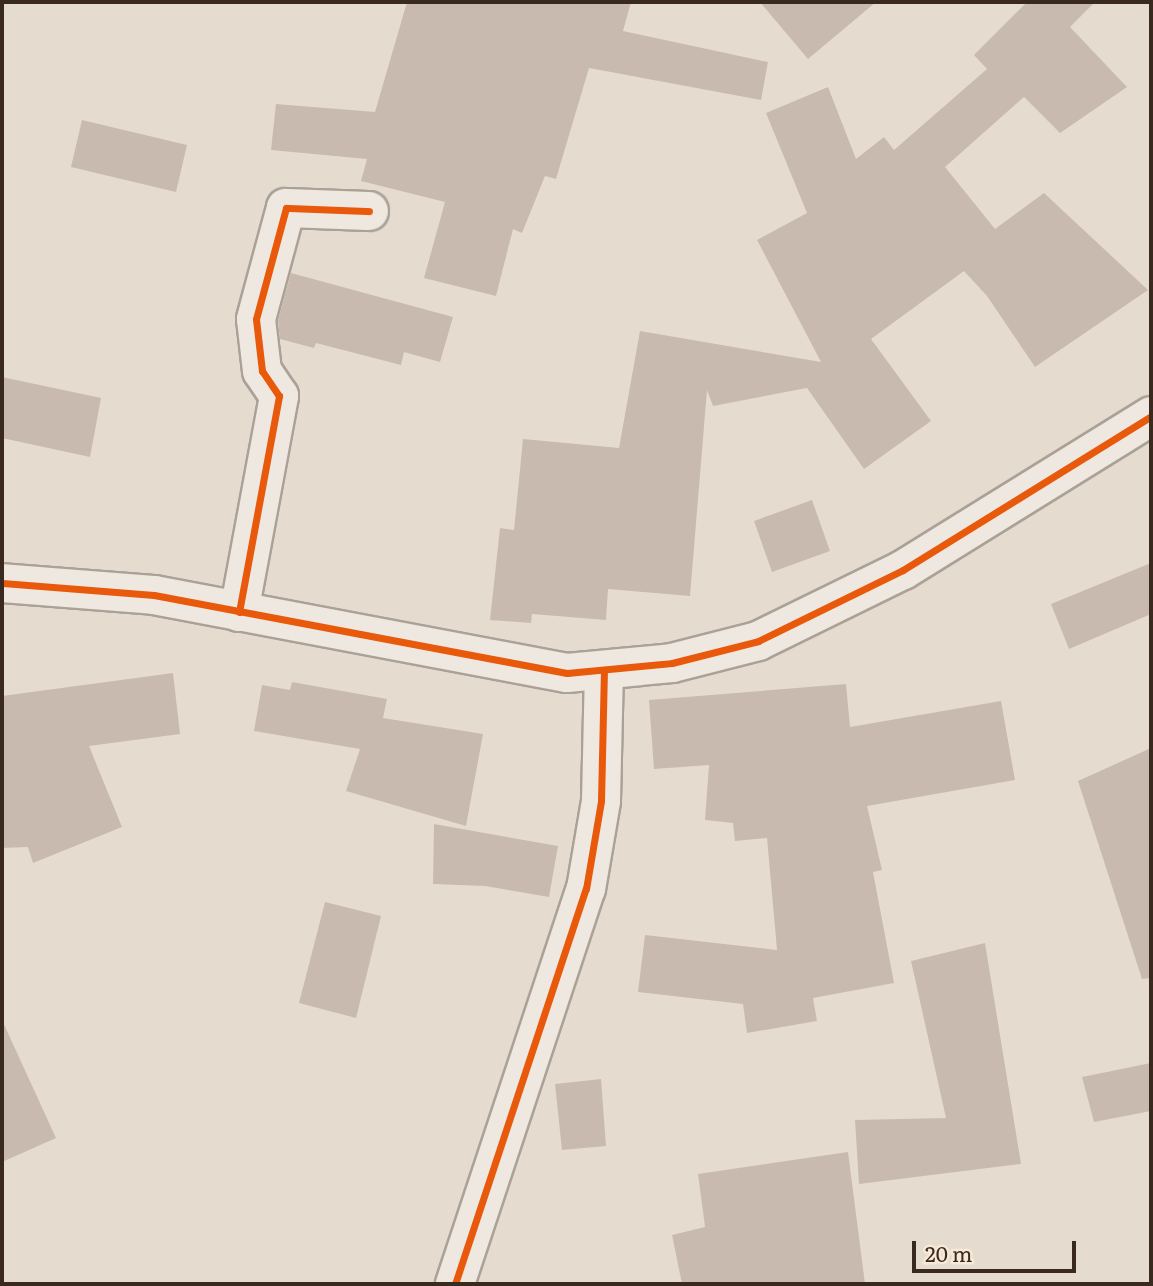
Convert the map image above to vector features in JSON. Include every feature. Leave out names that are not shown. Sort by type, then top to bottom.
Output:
[{"type":"street","points":[[239,612],[279,396],[262,371],[256,319],[286,208],[369,211]]},
{"type":"street","points":[[2,583],[155,596],[568,673],[672,663],[758,641],[903,570],[1151,416]]},
{"type":"street","points":[[455,1284],[586,889],[601,801],[604,670]]},
{"type":"building","points":[[407,2],[631,2],[623,31],[768,62],[761,100],[589,68],[556,179],[545,176],[522,233],[513,229],[496,296],[424,278],[445,202],[361,181],[367,159],[271,150],[276,104],[375,112]]},
{"type":"building","points":[[760,2],[876,2],[808,59]]},
{"type":"building","points":[[1027,2],[1095,2],[1070,27],[1127,87],[1060,133],[1024,97],[945,167],[995,229],[1044,193],[1148,290],[1035,367],[987,296],[964,271],[871,339],[931,421],[864,469],[807,388],[713,406],[707,390],[690,596],[608,589],[606,620],[532,614],[531,623],[490,620],[500,528],[514,530],[523,439],[619,448],[640,331],[821,362],[757,240],[807,213],[766,113],[828,87],[856,159],[884,137],[894,150],[987,69],[974,55]]},
{"type":"building","points":[[82,120],[187,145],[176,192],[71,167]]},
{"type":"building","points":[[291,273],[453,317],[440,362],[404,352],[401,365],[316,343],[314,348],[280,339],[278,321]]},
{"type":"building","points":[[2,377],[101,398],[90,457],[2,438]]},
{"type":"building","points":[[812,500],[830,551],[772,572],[754,521]]},
{"type":"building","points":[[1151,563],[1151,614],[1069,649],[1051,604]]},
{"type":"building","points":[[173,673],[180,734],[89,746],[122,827],[33,863],[28,847],[2,848],[2,696]]},
{"type":"building","points":[[292,682],[387,699],[383,718],[483,734],[466,826],[346,791],[360,749],[254,731],[262,685],[290,690]]},
{"type":"building","points":[[846,684],[850,727],[1001,701],[1015,780],[867,806],[882,870],[873,872],[894,983],[813,998],[817,1021],[747,1033],[743,1004],[638,992],[645,935],[777,950],[767,838],[735,841],[733,823],[705,820],[709,765],[654,769],[649,700]]},
{"type":"building","points":[[1151,748],[1151,978],[1142,979],[1078,781]]},
{"type":"building","points":[[434,824],[558,846],[549,897],[485,886],[433,884]]},
{"type":"building","points":[[325,902],[381,916],[356,1018],[299,1003]]},
{"type":"building","points":[[985,943],[1021,1164],[859,1184],[855,1120],[946,1118],[911,961]]},
{"type":"building","points":[[2,1020],[56,1138],[2,1162]]},
{"type":"building","points":[[1151,1063],[1151,1111],[1094,1122],[1082,1077]]},
{"type":"building","points":[[601,1079],[606,1146],[562,1150],[555,1084]]},
{"type":"building","points":[[848,1152],[865,1284],[682,1284],[672,1235],[705,1227],[698,1174]]},
{"type":"cycle path","points":[[239,612],[279,396],[262,371],[256,319],[286,208],[369,211]]},
{"type":"cycle path","points":[[2,583],[154,595],[567,673],[672,663],[758,641],[903,570],[1151,416]]},
{"type":"cycle path","points":[[455,1284],[586,889],[601,801],[604,670]]}]
